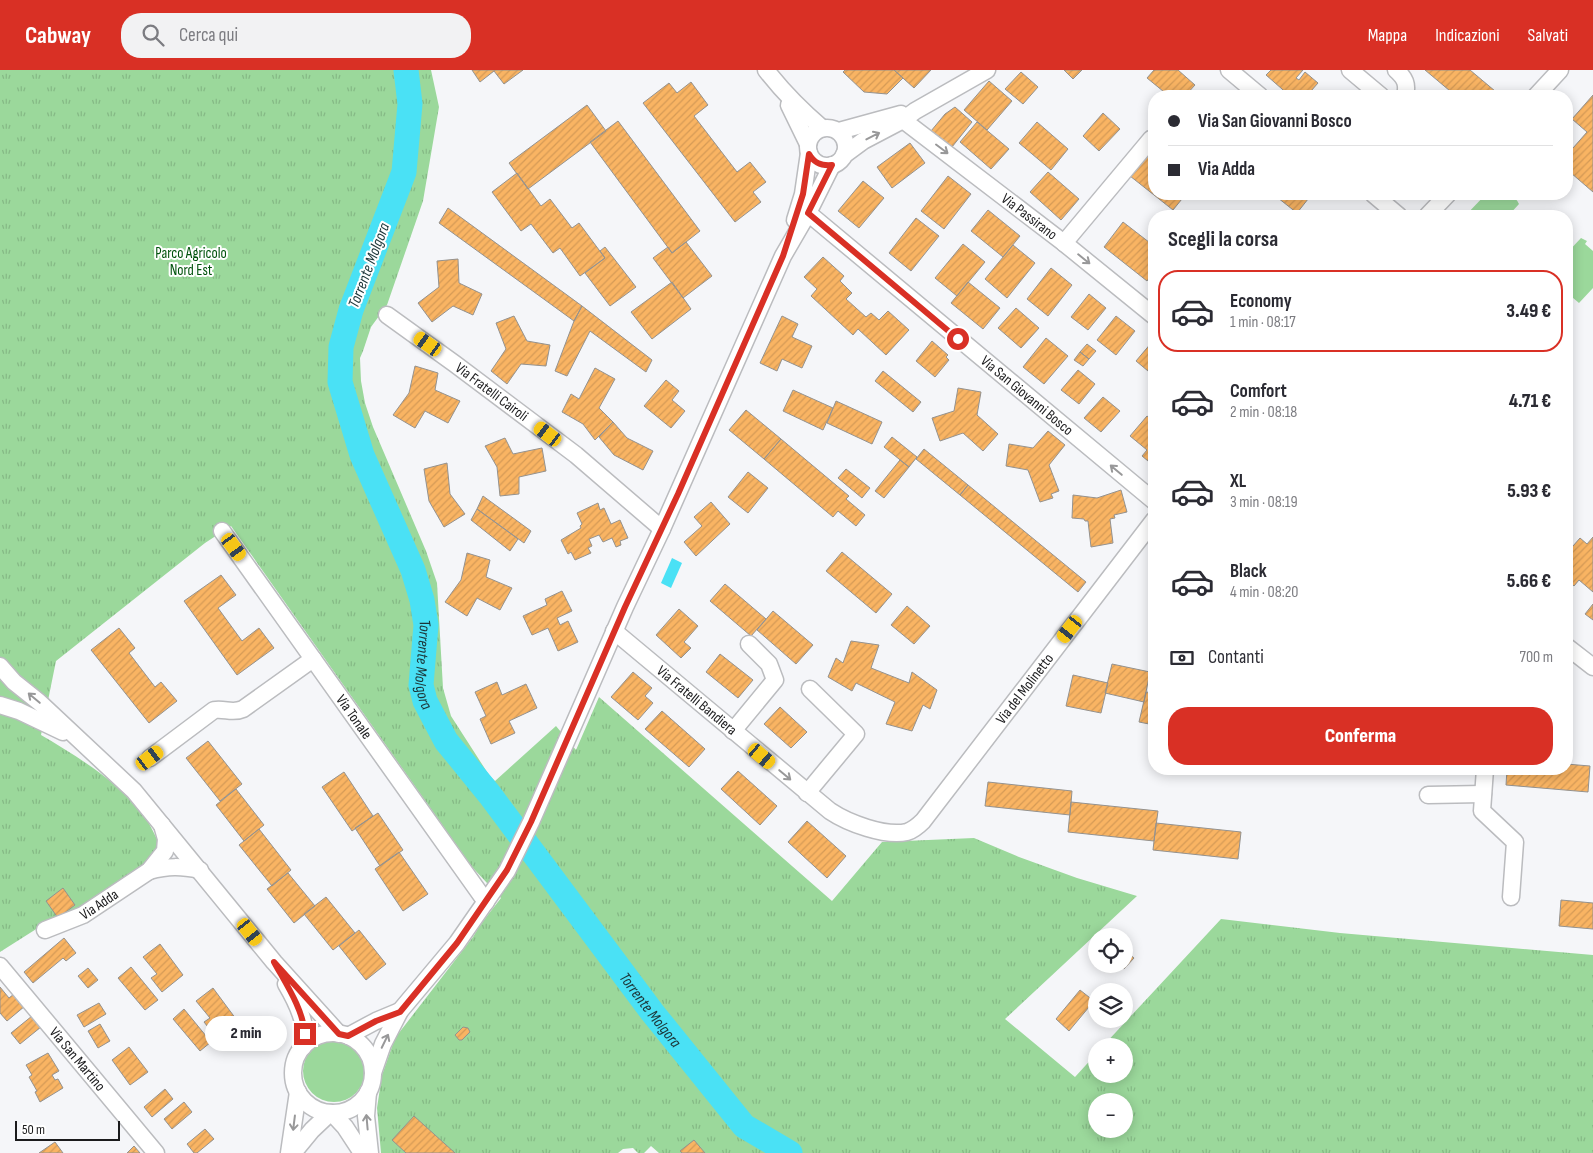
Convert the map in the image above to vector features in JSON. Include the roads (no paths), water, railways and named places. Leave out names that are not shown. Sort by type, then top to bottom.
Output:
[{"type":"street","points":[[766,70],[801,110],[822,128]]},
{"type":"street","points":[[779,87],[797,119],[811,158],[820,165],[838,160],[863,141],[987,70]]},
{"type":"street","points":[[1229,70],[1253,90]]},
{"type":"street","points":[[1350,70],[1374,90]]},
{"type":"street","points":[[1396,70],[1403,76],[1407,85],[1406,90]]},
{"type":"street","points":[[1540,90],[1552,73]]},
{"type":"street","points":[[373,1073],[383,1044],[400,1012],[457,943],[486,902],[507,870],[527,830],[614,631],[662,529],[783,256],[803,194],[808,149],[813,134],[822,128],[828,127],[839,131],[909,116]]},
{"type":"street","name":"Via Passirano","points":[[909,116],[1148,311]]},
{"type":"street","points":[[783,256],[838,160],[846,142],[839,131]]},
{"type":"street","points":[[1064,243],[1148,143]]},
{"type":"street","points":[[1379,200],[1391,210]]},
{"type":"street","points":[[1433,210],[1442,200]]},
{"type":"street","name":"Via San Giovanni Bosco","points":[[808,213],[1148,496]]},
{"type":"street","name":"Via Fratelli Cairoli","points":[[387,316],[455,364],[576,455],[662,529]]},
{"type":"street","name":"Via del Molinetto","points":[[910,832],[924,821],[1148,528]]},
{"type":"street","name":"Via Tonale","points":[[222,531],[486,902]]},
{"type":"street","name":"Via Fratelli Bandiera","points":[[614,631],[733,732],[807,793],[842,819],[863,827],[896,833],[910,832]]},
{"type":"street","points":[[733,732],[775,680],[769,664],[749,644]]},
{"type":"street","points":[[1573,656],[1593,667]]},
{"type":"street","points":[[150,758],[214,710],[221,709],[235,712],[242,709],[313,659]]},
{"type":"street","points":[[0,666],[14,682],[39,702],[82,744],[124,780],[274,962],[344,1035],[357,1042],[367,1052],[372,1064],[373,1073],[372,1082],[363,1099],[355,1106],[344,1111],[331,1113],[291,1153]]},
{"type":"street","points":[[807,793],[856,734],[810,690]]},
{"type":"street","points":[[0,705],[42,722],[82,744]]},
{"type":"street","points":[[1485,775],[1482,811],[1515,842],[1511,897]]},
{"type":"street","points":[[1428,795],[1483,794]]},
{"type":"street","name":"Via Adda","points":[[45,930],[83,915],[148,871],[165,851],[166,839],[161,824]]},
{"type":"street","name":"Via Adda","points":[[148,871],[170,866],[200,870]]},
{"type":"street","points":[[274,962],[294,999],[303,1022],[305,1034],[303,1047],[296,1059],[293,1071],[294,1082],[298,1092],[302,1099],[312,1107],[331,1113],[345,1126],[362,1153]]},
{"type":"street","name":"Via San Martino","points":[[0,966],[156,1153]]},
{"type":"street","points":[[303,1047],[319,1036],[329,1034],[344,1035],[400,1012]]},
{"type":"street","points":[[291,1153],[298,1092]]},
{"type":"street","points":[[368,1092],[366,1116],[370,1153]]},
{"type":"water","points":[[672,558],[682,563],[671,588],[661,583]]},
{"type":"waterway","name":"Torrente Molgora","points":[[406,70],[410,104],[404,172],[351,310],[341,347],[340,382],[362,455],[413,570],[422,600],[426,625],[421,685],[425,701],[446,741],[490,795],[652,1012],[744,1126],[790,1153]]},
{"type":"park label","name":"Parco Agricolo Nord Est","points":[[191,262]]}]
